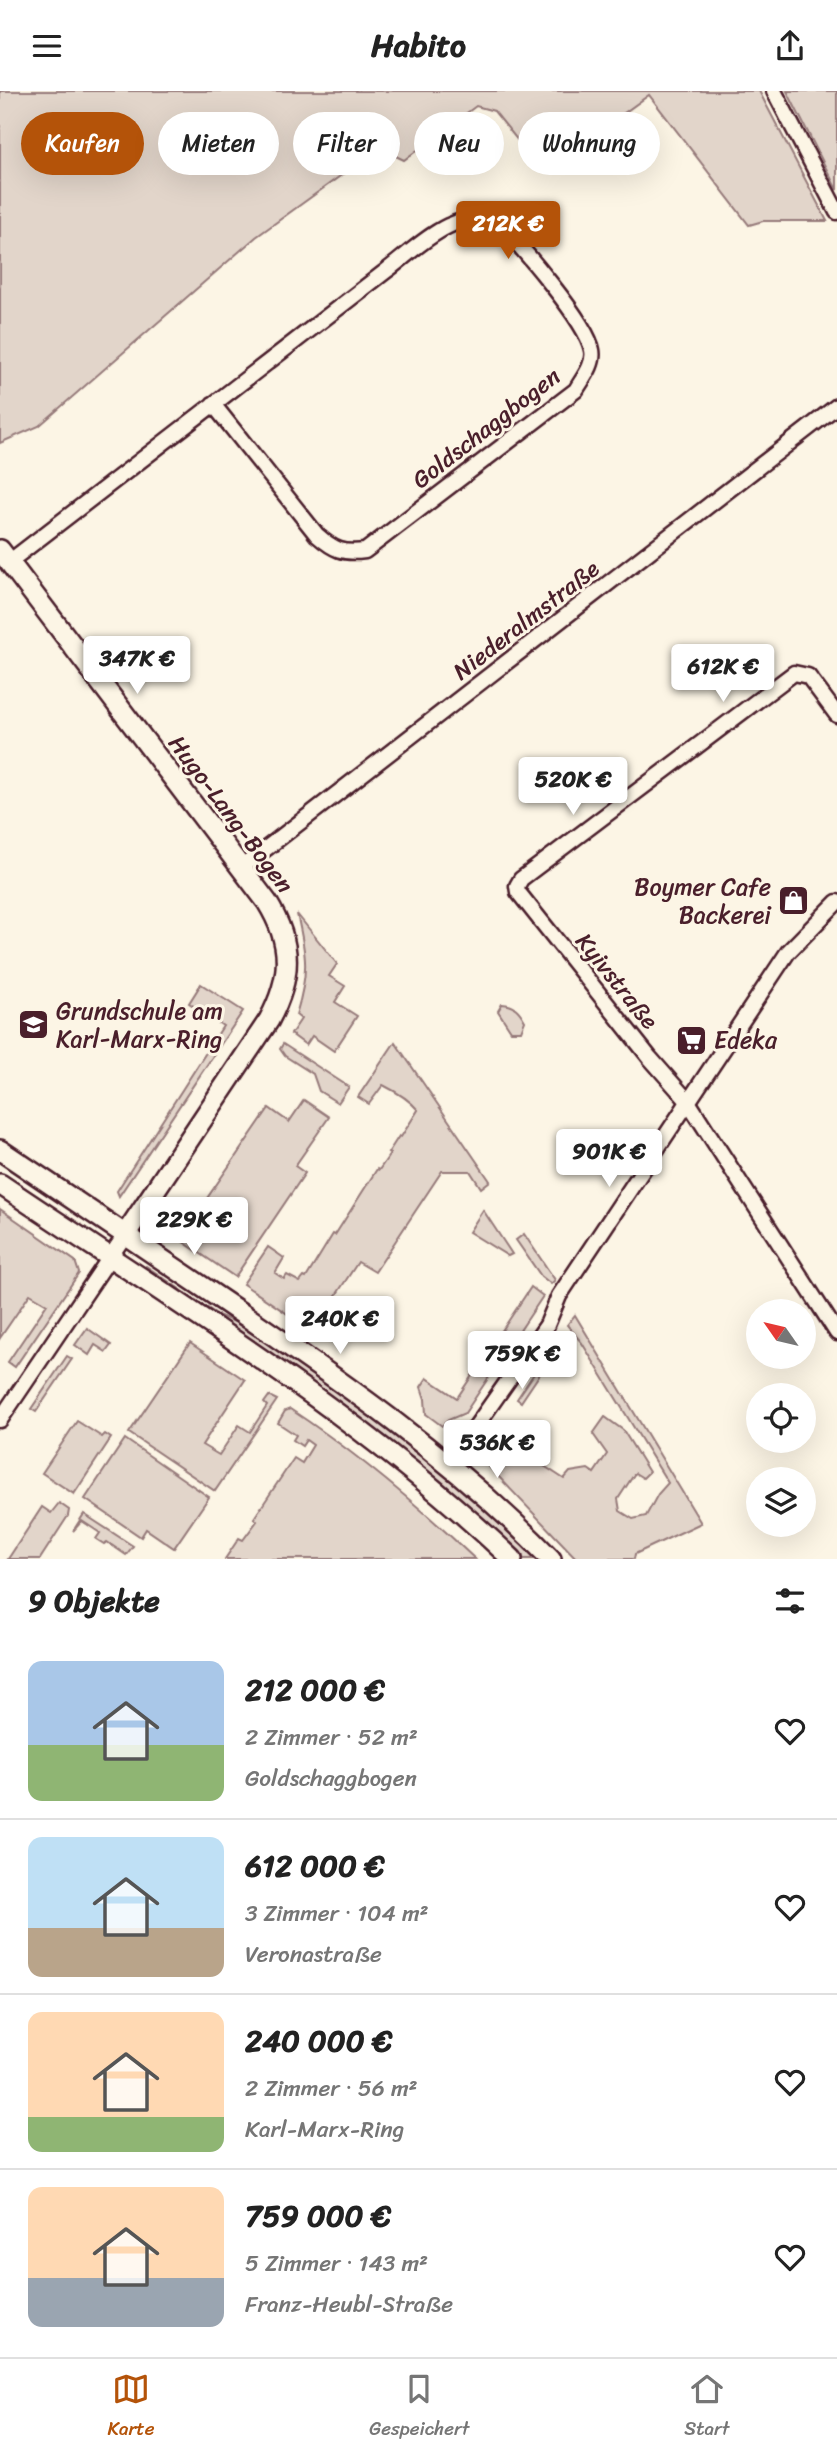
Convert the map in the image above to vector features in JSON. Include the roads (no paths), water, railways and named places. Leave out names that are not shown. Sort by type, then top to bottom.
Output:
[{"type":"main road","name":"Hugo-Lang-Bogen","points":[[5,556],[267,902],[281,930],[287,954],[285,981],[269,1020],[125,1235]]},
{"type":"main road","points":[[0,1150],[342,1382],[447,1462],[551,1559]]},
{"type":"main road","points":[[0,1184],[320,1400],[383,1446],[512,1559]]},
{"type":"street","points":[[774,91],[837,212]]},
{"type":"street","name":"Goldschaggbogen","points":[[5,556],[213,404],[451,224],[470,218],[486,218],[498,223],[586,332],[593,352],[590,366],[576,390],[365,551],[347,553],[327,544],[317,535],[213,404]]},
{"type":"street","name":"Niederalmstraße","points":[[241,868],[837,406]]},
{"type":"street","name":"Kyivstraße","points":[[837,715],[808,676],[794,673],[521,879],[517,886],[518,893],[687,1100],[837,1333]]},
{"type":"street","points":[[447,1462],[467,1439],[547,1325],[559,1296],[788,952],[837,902]]},
{"type":"street","points":[[0,1420],[125,1235]]},
{"type":"place","name":"Boymer Cafe Backerei","points":[[794,901]]},
{"type":"place","name":"Grundschule am Karl-Marx-Ring","points":[[33,1025]]},
{"type":"place","name":"Edeka","points":[[691,1040]]}]
